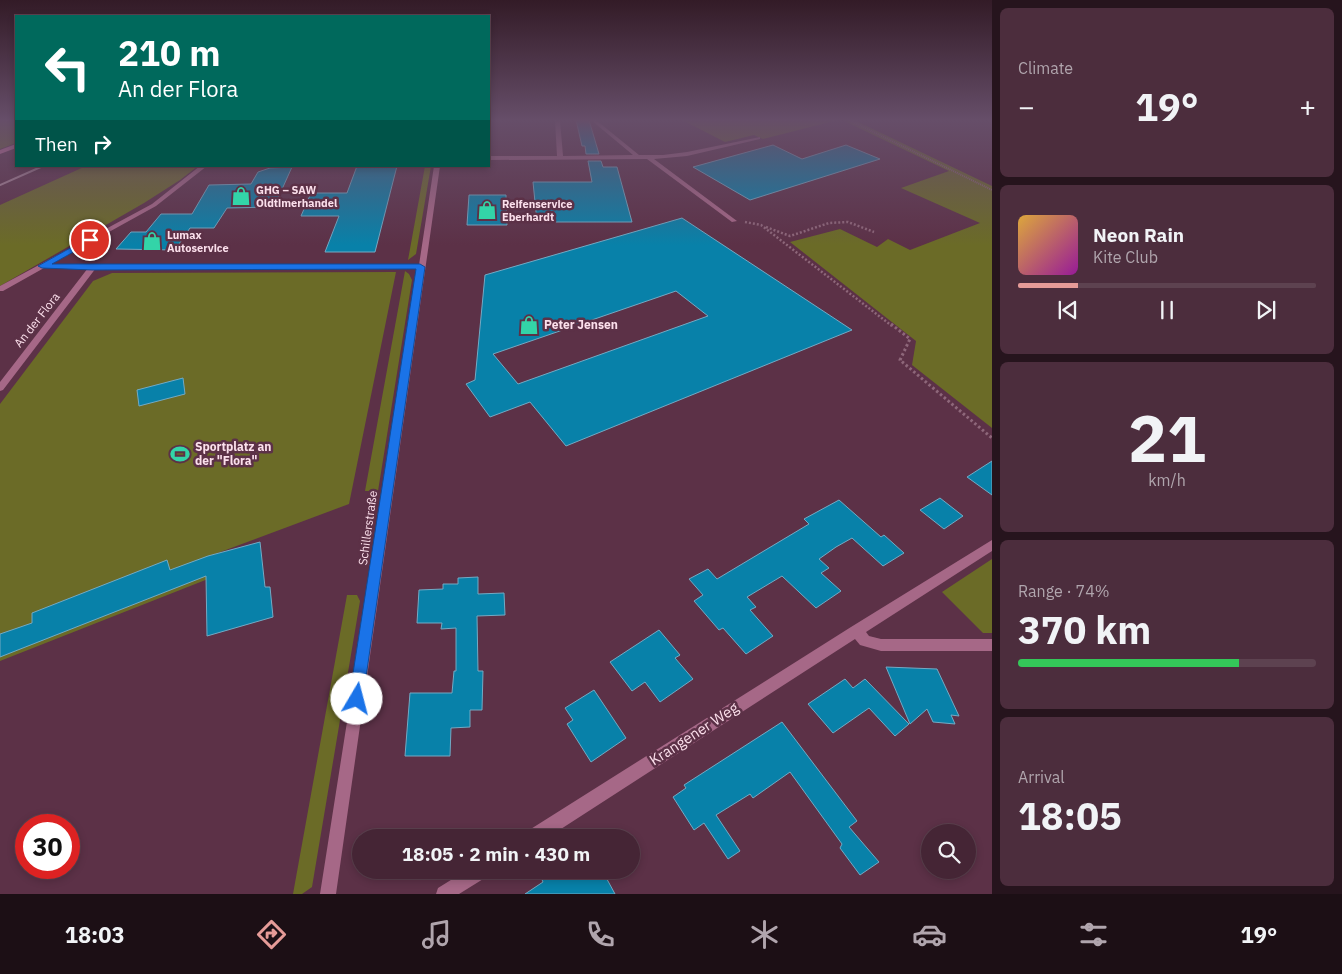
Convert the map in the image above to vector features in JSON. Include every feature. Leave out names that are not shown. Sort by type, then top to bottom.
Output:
[{"type":"street","points":[[654,162],[734,221]]},
{"type":"street","points":[[0,289],[154,204],[203,167]]},
{"type":"street","name":"Schillerstraße","points":[[328,894],[436,167]]},
{"type":"street","points":[[42,266],[420,267]]},
{"type":"street","name":"An der Flora","points":[[0,388],[93,267]]},
{"type":"street","name":"Krangener Weg","points":[[546,829],[992,545]]},
{"type":"street","points":[[856,631],[865,641],[881,645],[992,645]]},
{"type":"street","points":[[444,894],[468,879]]},
{"type":"path","points":[[934,162],[992,190]]},
{"type":"path","points":[[734,221],[761,225],[790,236],[829,223],[848,222],[874,232]]},
{"type":"path","points":[[761,225],[910,338],[900,360],[992,438]]},
{"type":"shaded area","points":[[930,162],[941,162],[992,186],[992,428],[912,365],[916,341],[790,242],[840,229],[877,247],[888,239],[910,250],[980,223],[901,188],[949,171]]},
{"type":"shaded area","points":[[84,167],[197,167],[144,203],[0,286],[0,205]]},
{"type":"shaded area","points":[[425,167],[431,167],[416,254],[408,260]]},
{"type":"shaded area","points":[[405,271],[412,280],[378,491],[365,491]]},
{"type":"shaded area","name":"Sportplatz an der \"Flora\"","points":[[396,272],[349,504],[207,557],[208,579],[0,661],[0,404],[93,281],[112,273]]},
{"type":"shaded area","points":[[992,559],[992,633],[983,633],[942,592]]},
{"type":"shaded area","points":[[347,595],[357,595],[360,601],[312,887],[302,894],[293,894]]},
{"type":"building","points":[[588,162],[601,162],[603,167],[617,167],[632,222],[537,222],[533,182],[592,182]]},
{"type":"building","points":[[712,162],[871,162],[750,200],[693,167]]},
{"type":"building","points":[[292,167],[274,207],[227,208],[214,228],[190,228],[175,250],[116,249],[131,232],[146,232],[161,214],[192,214],[209,185],[251,184],[258,172],[270,168]]},
{"type":"building","points":[[357,167],[397,167],[375,252],[325,252],[339,216],[301,216],[311,193],[347,193]]},
{"type":"building","name":"Reifenservice Eberhardt","points":[[469,195],[506,195],[507,225],[467,225]]},
{"type":"building","points":[[682,218],[852,330],[566,446],[530,402],[490,417],[466,384],[475,380],[485,275]],"holes":[[[676,291],[708,316],[518,384],[493,354]]]},
{"type":"building","points":[[183,378],[185,394],[139,406],[137,390]]},
{"type":"building","points":[[992,461],[992,495],[967,477]]},
{"type":"building","points":[[940,498],[963,516],[944,529],[920,510]]},
{"type":"building","points":[[839,500],[881,537],[884,535],[904,553],[883,566],[852,538],[836,547],[819,559],[829,568],[821,573],[841,591],[816,608],[782,576],[747,597],[756,607],[750,610],[773,636],[746,654],[723,628],[719,630],[694,601],[703,595],[689,579],[708,569],[717,579],[809,524],[804,519]]},
{"type":"building","points":[[260,542],[265,587],[270,587],[273,617],[207,636],[206,576],[0,657],[0,634],[32,623],[32,613],[167,560],[170,570],[208,556]]},
{"type":"building","points":[[478,577],[478,594],[504,593],[505,615],[477,616],[478,671],[483,671],[482,710],[470,710],[470,727],[451,728],[450,756],[405,756],[410,693],[452,693],[454,671],[456,671],[456,628],[441,629],[442,623],[417,623],[419,590],[443,589],[443,584],[458,584],[458,578]]},
{"type":"building","points":[[659,630],[680,655],[675,658],[693,679],[660,702],[645,682],[632,691],[610,662]]},
{"type":"building","points":[[886,667],[937,669],[959,716],[951,715],[955,724],[933,722],[927,709],[910,724]]},
{"type":"building","points":[[845,679],[853,688],[865,679],[909,724],[895,736],[869,708],[833,733],[808,704]]},
{"type":"building","points":[[594,690],[626,738],[591,762],[567,724],[573,720],[565,708]]},
{"type":"building","points":[[782,722],[857,821],[849,827],[879,862],[860,875],[840,848],[842,844],[790,772],[753,798],[750,794],[716,815],[740,851],[728,859],[704,823],[694,830],[673,797],[686,788],[684,785]]},
{"type":"building","points":[[542,879],[607,879],[615,894],[525,894],[543,882]]},
{"type":"railway","points":[[0,185],[41,167]]},
{"type":"place","name":"GHG – SAW Oldtimerhandel","points":[[241,196]]},
{"type":"place","name":"Reifenservice Eberhardt","points":[[487,210]]},
{"type":"place","name":"Lumax Autoservice","points":[[152,241]]},
{"type":"place","name":"Peter Jensen","points":[[529,325]]},
{"type":"place","name":"Sportplatz an der \"Flora\"","points":[[180,454]]},
{"type":"route","points":[[90,240],[42,266],[420,267],[357,699]]}]
